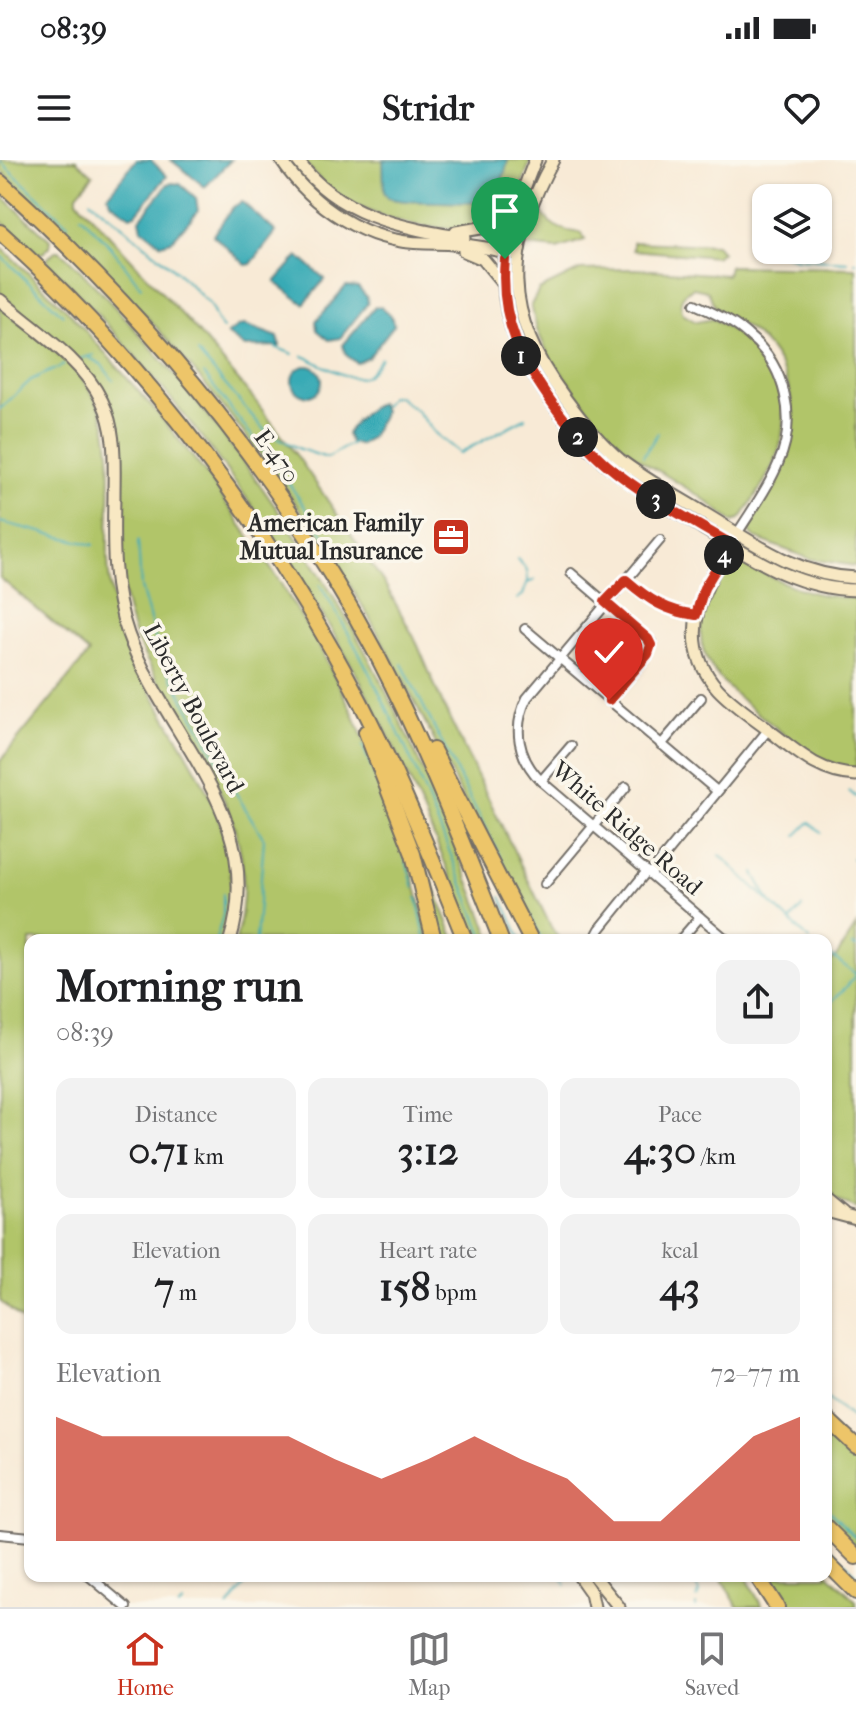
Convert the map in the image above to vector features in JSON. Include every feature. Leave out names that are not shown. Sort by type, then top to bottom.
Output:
[{"type":"highway","name":"E-470","points":[[0,182],[114,293],[198,389],[296,522],[367,637],[427,758],[499,934]]},
{"type":"highway","points":[[0,232],[86,315],[194,444],[272,553],[348,679],[396,774],[463,934]]},
{"type":"highway","points":[[367,637],[382,649],[528,934]]},
{"type":"highway","points":[[348,679],[354,704],[413,854],[433,934]]},
{"type":"highway","points":[[832,1414],[856,1432]]},
{"type":"highway","points":[[832,1424],[856,1446]]},
{"type":"highway","points":[[832,1533],[856,1557]]},
{"type":"highway","points":[[832,1568],[856,1592]]},
{"type":"highway","points":[[758,1582],[769,1607]]},
{"type":"highway","points":[[759,1582],[777,1607]]},
{"type":"main road","points":[[281,160],[308,193],[343,219],[385,237],[481,257],[504,285]]},
{"type":"main road","points":[[297,160],[327,192],[360,213],[394,225],[443,233],[519,252]]},
{"type":"main road","points":[[535,160],[506,249],[504,285],[510,327],[523,360],[583,443],[622,477],[734,539],[793,565],[824,574],[856,578]]},
{"type":"main road","points":[[553,160],[532,206],[519,252],[518,296],[526,334],[542,366],[601,443],[734,539],[767,567],[796,580],[832,589],[856,590]]},
{"type":"main road","points":[[443,233],[485,228],[503,219],[519,204]]},
{"type":"main road","points":[[424,243],[506,249]]},
{"type":"main road","name":"Liberty Boulevard","points":[[0,300],[83,372],[107,414],[114,444],[114,558],[119,602],[138,658],[229,825],[239,882],[231,934]]},
{"type":"main road","points":[[734,539],[704,588],[696,615],[698,649],[712,681],[768,730],[818,766],[856,775]]},
{"type":"main road","points":[[832,1205],[843,1214]]},
{"type":"main road","points":[[832,1212],[856,1219]]},
{"type":"main road","points":[[584,1582],[591,1591],[594,1607]]},
{"type":"main road","points":[[599,1582],[619,1607]]},
{"type":"street","points":[[695,304],[730,322],[755,341],[777,372],[786,398],[788,426],[782,456],[734,539]]},
{"type":"street","name":"White Ridge Road","points":[[660,540],[527,698],[519,741],[525,762],[541,781],[720,934]]},
{"type":"street","points":[[571,573],[648,639],[651,645],[648,654],[609,700]]},
{"type":"street","points":[[626,580],[658,605],[675,612],[696,615]]},
{"type":"street","points":[[525,629],[717,791]]},
{"type":"street","points":[[661,745],[701,698]]},
{"type":"street","points":[[597,934],[768,730]]},
{"type":"street","points":[[541,781],[571,746]]},
{"type":"street","points":[[545,884],[626,787]]},
{"type":"street","points":[[685,934],[700,917]]},
{"type":"street","points":[[0,1534],[24,1536]]},
{"type":"street","points":[[96,1582],[126,1607]]},
{"type":"green space","points":[[0,160],[76,160],[93,175],[77,194],[77,200],[197,331],[254,399],[300,460],[386,586],[416,641],[444,707],[556,934],[533,934],[370,619],[286,490],[221,404],[152,322],[78,244],[0,170]]},
{"type":"green space","points":[[302,160],[531,160],[519,192],[505,213],[480,225],[437,228],[390,218],[348,201],[332,191]]},
{"type":"green space","points":[[0,194],[50,240],[49,247],[43,253],[37,253],[0,220]]},
{"type":"green space","points":[[537,205],[550,222],[561,229],[582,233],[585,240],[557,249],[526,246]]},
{"type":"green space","points":[[633,242],[716,245],[722,252],[716,257],[633,250]]},
{"type":"green space","points":[[0,246],[70,313],[155,410],[204,471],[278,579],[319,646],[351,709],[401,830],[428,934],[237,934],[243,904],[243,870],[238,839],[215,781],[143,653],[125,601],[120,556],[122,459],[116,422],[110,406],[87,373],[0,294]]},
{"type":"green space","points":[[55,251],[60,251],[153,350],[191,394],[293,533],[374,668],[445,822],[490,934],[474,934],[411,783],[338,642],[297,573],[206,442],[156,380],[47,259]]},
{"type":"green space","points":[[729,266],[856,268],[856,566],[810,559],[755,538],[750,533],[754,515],[783,466],[789,447],[792,406],[781,367],[770,350],[755,334],[717,309],[707,291],[693,288],[686,292],[681,302],[683,314],[696,322],[713,319],[747,343],[772,374],[783,410],[783,431],[775,462],[741,518],[733,522],[701,497],[636,457],[602,427],[549,356],[537,330],[531,305],[539,290],[580,270],[636,269],[727,275]]},
{"type":"green space","points":[[0,306],[79,375],[98,404],[108,439],[109,571],[120,629],[132,659],[202,780],[225,840],[230,871],[230,904],[224,934],[24,934],[24,1322],[0,1301],[0,761],[89,653],[0,578]]},
{"type":"green space","points":[[729,558],[738,558],[780,581],[809,591],[856,598],[856,769],[831,763],[800,746],[746,704],[713,669],[704,651],[701,632],[704,611]]},
{"type":"green space","points":[[412,839],[415,839],[453,934],[436,934]]},
{"type":"green space","points":[[856,926],[856,1209],[832,1198],[832,960]]},
{"type":"green space","points":[[832,1430],[856,1452],[856,1547],[832,1523]]},
{"type":"green space","points":[[832,1578],[856,1601],[856,1607],[782,1607],[766,1582],[832,1582]]},
{"type":"green space","points":[[723,1582],[749,1582],[762,1607],[738,1607]]},
{"type":"water","points":[[136,160],[151,160],[167,176],[136,214],[130,216],[111,202],[108,195]]},
{"type":"water","points":[[171,160],[231,160],[205,187]]},
{"type":"water","points":[[383,160],[508,160],[499,188],[492,196],[465,203],[388,198],[384,192]]},
{"type":"water","points":[[168,184],[180,184],[196,198],[198,211],[171,241],[161,244],[142,229],[140,219]]},
{"type":"water","points":[[242,202],[276,232],[251,264],[246,265],[213,235],[233,207]]},
{"type":"water","points":[[298,256],[325,279],[304,304],[275,282]]},
{"type":"water","points":[[346,286],[358,287],[368,303],[340,338],[329,340],[317,330],[316,321]]},
{"type":"water","points":[[375,307],[381,307],[391,316],[394,325],[368,358],[357,363],[346,355],[343,345]]},
{"type":"water","points":[[245,325],[278,337],[280,346],[245,347],[227,334]]},
{"type":"water","points":[[307,366],[313,367],[321,375],[321,387],[313,395],[307,396],[301,395],[293,387],[292,381],[293,375],[301,367]]},
{"type":"water","points":[[380,403],[384,412],[371,437],[360,445],[350,442],[347,434],[353,425]]},
{"type":"waterway","points":[[0,161],[68,225]]},
{"type":"waterway","points":[[90,200],[194,289],[210,306],[223,329]]},
{"type":"waterway","points":[[81,216],[111,247],[141,287]]},
{"type":"waterway","points":[[0,255],[63,315]]},
{"type":"waterway","points":[[832,261],[848,262]]},
{"type":"waterway","points":[[275,347],[293,354]]},
{"type":"waterway","points":[[198,353],[266,432],[327,458],[354,442]]},
{"type":"waterway","points":[[79,359],[94,355]]},
{"type":"waterway","points":[[303,356],[357,378],[368,374],[381,358]]},
{"type":"waterway","points":[[88,357],[101,364],[113,380]]},
{"type":"waterway","points":[[0,409],[31,380],[64,365]]},
{"type":"waterway","points":[[204,374],[290,485],[333,549]]},
{"type":"waterway","points":[[383,406],[391,396],[399,397],[460,453],[525,418]]},
{"type":"waterway","points":[[643,456],[658,433]]},
{"type":"waterway","points":[[0,522],[94,545]]},
{"type":"waterway","points":[[138,541],[141,587],[160,656],[264,839],[256,934]]},
{"type":"waterway","points":[[517,559],[527,570],[528,582]]},
{"type":"waterway","points":[[517,599],[523,595],[527,583],[535,580]]},
{"type":"waterway","points":[[320,585],[390,714],[483,934]]},
{"type":"waterway","points":[[402,664],[539,934]]},
{"type":"waterway","points":[[363,746],[379,786]]},
{"type":"waterway","points":[[849,791],[856,797]]},
{"type":"waterway","points":[[797,835],[810,822],[821,832]]},
{"type":"waterway","points":[[400,840],[414,888]]},
{"type":"waterway","points":[[720,855],[804,934]]},
{"type":"waterway","points":[[852,858],[856,861]]},
{"type":"waterway","points":[[754,873],[770,902]]},
{"type":"waterway","points":[[218,934],[223,915],[223,894]]},
{"type":"waterway","points":[[501,897],[518,934]]},
{"type":"waterway","points":[[417,898],[425,934]]},
{"type":"waterway","points":[[790,921],[802,907]]},
{"type":"waterway","points":[[852,945],[856,947]]},
{"type":"waterway","points":[[832,956],[856,974]]},
{"type":"waterway","points":[[832,1001],[856,974]]},
{"type":"waterway","points":[[832,1402],[856,1421]]},
{"type":"waterway","points":[[832,1435],[856,1457]]},
{"type":"waterway","points":[[832,1514],[856,1538]]},
{"type":"waterway","points":[[832,1550],[856,1574]]},
{"type":"waterway","points":[[228,1607],[247,1582]]},
{"type":"waterway","points":[[696,1586],[699,1592],[697,1599]]},
{"type":"waterway","points":[[178,1607],[183,1603]]},
{"type":"place","name":"American Family Mutual Insurance","points":[[451,537]]},
{"type":"route","points":[[505,259],[504,297],[517,345],[531,374],[574,432],[622,477],[731,544],[704,588],[696,615],[675,612],[658,605],[626,580],[605,602],[651,642],[648,654],[609,700]]}]
